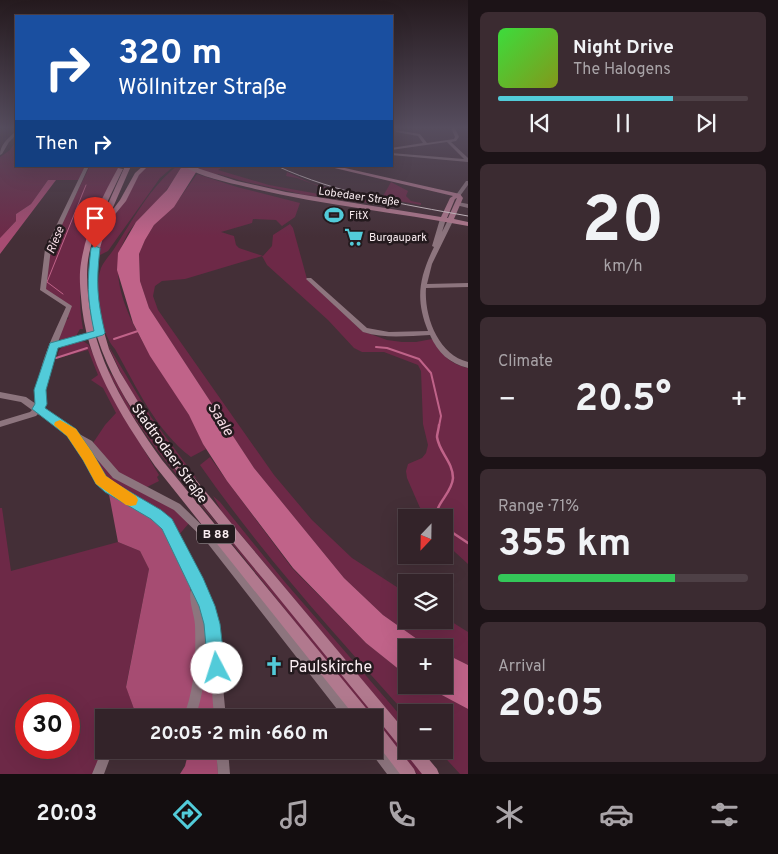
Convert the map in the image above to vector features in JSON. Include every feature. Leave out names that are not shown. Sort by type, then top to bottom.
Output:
[{"type":"main road","name":"Stadtrodaer Straße","points":[[121,167],[95,224],[84,265],[84,304],[104,372],[115,394],[153,453],[194,507],[358,709]]},
{"type":"main road","name":"Stadtrodaer Straße","points":[[128,167],[101,228],[94,254],[92,298],[94,334],[156,438],[214,512],[398,733]]},
{"type":"main road","points":[[101,228],[123,201],[137,174],[145,167]]},
{"type":"main road","name":"Lobedaer Straße","points":[[188,167],[218,178],[315,197],[406,208],[468,224]]},
{"type":"main road","points":[[332,167],[458,195]]},
{"type":"main road","points":[[451,219],[460,198],[458,195]]},
{"type":"main road","points":[[444,217],[454,198],[458,195]]},
{"type":"main road","name":"Lobedaer Straße","points":[[451,219],[468,220]]},
{"type":"main road","points":[[383,740],[409,774]]},
{"type":"main road","points":[[420,759],[432,774]]},
{"type":"street","points":[[0,424],[33,414],[41,404],[40,390],[69,306],[45,292],[43,283],[48,249],[87,167]]},
{"type":"street","points":[[458,195],[468,182]]},
{"type":"street","points":[[458,204],[468,206]]},
{"type":"street","points":[[436,248],[434,247],[444,217]]},
{"type":"street","points":[[451,219],[436,248],[422,286],[421,302],[432,332],[447,356],[454,361],[468,366]]},
{"type":"street","points":[[309,279],[365,330],[390,334],[432,332]]},
{"type":"street","points":[[422,286],[468,285]]},
{"type":"street","points":[[54,345],[94,334]]},
{"type":"street","points":[[0,395],[19,397],[38,409],[71,433],[89,443],[116,475],[170,502],[189,517],[232,567],[345,709]]},
{"type":"street","points":[[71,433],[88,456],[101,480],[110,488],[156,514],[167,524],[198,583],[207,606],[212,624],[219,709]]},
{"type":"street","points":[[192,709],[197,678],[200,623],[194,591],[198,583]]},
{"type":"street","points":[[383,758],[395,774]]},
{"type":"street","points":[[98,774],[104,759]]},
{"type":"street","points":[[223,759],[224,774]]},
{"type":"shaded area","points":[[0,164],[15,164],[15,167],[86,167],[79,180],[48,180],[31,204],[16,214],[16,221],[0,238]]},
{"type":"shaded area","points":[[90,167],[119,167],[94,225],[83,265],[80,285],[80,307],[83,329],[80,329],[76,336],[61,340],[59,339],[64,322],[69,318],[66,316],[71,306],[45,290],[49,248]]},
{"type":"shaded area","points":[[146,167],[173,167],[160,178],[108,251],[96,257],[108,226],[142,170]]},
{"type":"shaded area","points":[[176,167],[181,167],[161,197],[135,224],[125,239],[118,261],[119,283],[126,307],[137,331],[191,419],[206,449],[191,457],[167,434],[139,393],[105,332],[98,299],[101,268],[150,194],[167,174]]},
{"type":"shaded area","points":[[200,167],[222,167],[218,170],[269,185],[324,195],[329,190],[297,178],[286,176],[287,172],[311,183],[379,204],[305,195],[218,174],[214,176],[199,170]]},
{"type":"shaded area","points":[[197,174],[237,187],[300,203],[295,217],[282,226],[276,220],[253,219],[252,223],[221,232],[234,236],[236,245],[239,248],[263,256],[272,246],[273,235],[290,224],[293,228],[307,279],[362,331],[387,340],[402,342],[432,339],[447,358],[456,364],[468,368],[468,564],[453,550],[453,509],[421,509],[407,478],[408,464],[422,458],[426,453],[428,445],[423,424],[421,371],[418,365],[384,352],[362,352],[354,348],[328,320],[267,265],[262,256],[185,279],[162,281],[155,286],[153,296],[158,310],[274,475],[312,520],[352,558],[398,588],[398,626],[383,615],[344,578],[254,468],[149,308],[140,281],[139,254],[154,225],[174,206]]},
{"type":"shaded area","points":[[48,180],[56,180],[0,254],[0,238],[16,221],[16,214],[31,204]]},
{"type":"shaded area","points":[[391,182],[408,191],[406,196],[411,201],[421,203],[421,205],[382,198]]},
{"type":"shaded area","points":[[83,341],[89,345],[111,395],[159,475],[157,477],[159,481],[145,488],[120,475],[102,456],[93,443],[116,413],[103,388],[91,380],[98,375],[88,350],[58,358],[58,353],[62,347]]},
{"type":"shaded area","points":[[108,345],[151,417],[197,479],[180,462],[144,413],[128,387]]},
{"type":"shaded area","points":[[106,367],[131,409],[162,453],[214,520],[372,709],[365,709],[157,450],[128,409]]},
{"type":"shaded area","points":[[85,444],[106,468],[172,506],[190,522],[177,537],[105,479]]},
{"type":"shaded area","points":[[210,457],[292,568],[366,643],[398,669],[398,694],[440,694],[468,709],[468,774],[460,774],[446,759],[453,759],[453,704],[398,705],[273,562],[200,465]]},
{"type":"shaded area","points":[[108,489],[142,508],[161,522],[171,536],[180,555],[191,593],[199,592],[210,625],[215,709],[134,709],[126,687],[149,569],[140,551],[118,542]]},
{"type":"shaded area","points":[[213,496],[398,713],[398,723],[222,512]]},
{"type":"shaded area","points":[[0,508],[2,508],[11,571],[118,542],[140,551],[149,569],[126,686],[134,709],[95,709],[95,759],[100,759],[95,774],[0,774]]},
{"type":"shaded area","points":[[453,623],[468,632],[468,665],[453,658],[453,639],[417,639],[403,629],[453,629]]},
{"type":"shaded area","points":[[383,723],[398,742],[398,750],[383,732]]},
{"type":"shaded area","points":[[187,759],[217,759],[218,774],[180,774]]},
{"type":"shaded area","points":[[405,759],[411,759],[423,774],[417,774]]},
{"type":"water","name":"Saale","points":[[181,167],[199,167],[174,207],[154,225],[139,254],[140,281],[149,308],[254,468],[344,578],[383,615],[398,626],[398,629],[403,629],[417,639],[398,639],[398,669],[366,643],[293,568],[227,481],[203,444],[189,415],[150,356],[133,323],[117,270],[118,253],[136,222],[167,190]]},
{"type":"water","points":[[453,658],[468,665],[468,709],[440,694],[453,694]]},
{"type":"waterway","name":"Riese","points":[[63,294],[47,282],[86,185]]},
{"type":"waterway","points":[[114,339],[138,331]]},
{"type":"waterway","points":[[376,347],[387,348],[419,359],[431,373],[441,416],[439,426]]},
{"type":"waterway","points":[[56,358],[87,348]]},
{"type":"waterway","points":[[438,509],[450,489],[453,478],[451,467],[438,442],[439,425]]},
{"type":"waterway","points":[[453,533],[468,543]]},
{"type":"tram line","points":[[279,167],[300,176],[347,191],[468,216]]},
{"type":"slow traffic","points":[[60,425],[71,433],[88,456],[101,480],[110,488],[131,500]]},
{"type":"place","name":"FitX","points":[[334,215]]},
{"type":"place","name":"Burgaupark","points":[[354,237]]},
{"type":"place","name":"Paulskirche","points":[[274,666]]},
{"type":"route","points":[[95,248],[92,298],[99,333],[54,345],[40,390],[41,404],[38,409],[71,433],[88,456],[101,480],[110,488],[156,514],[167,524],[198,583],[207,606],[212,624],[217,668]]}]
